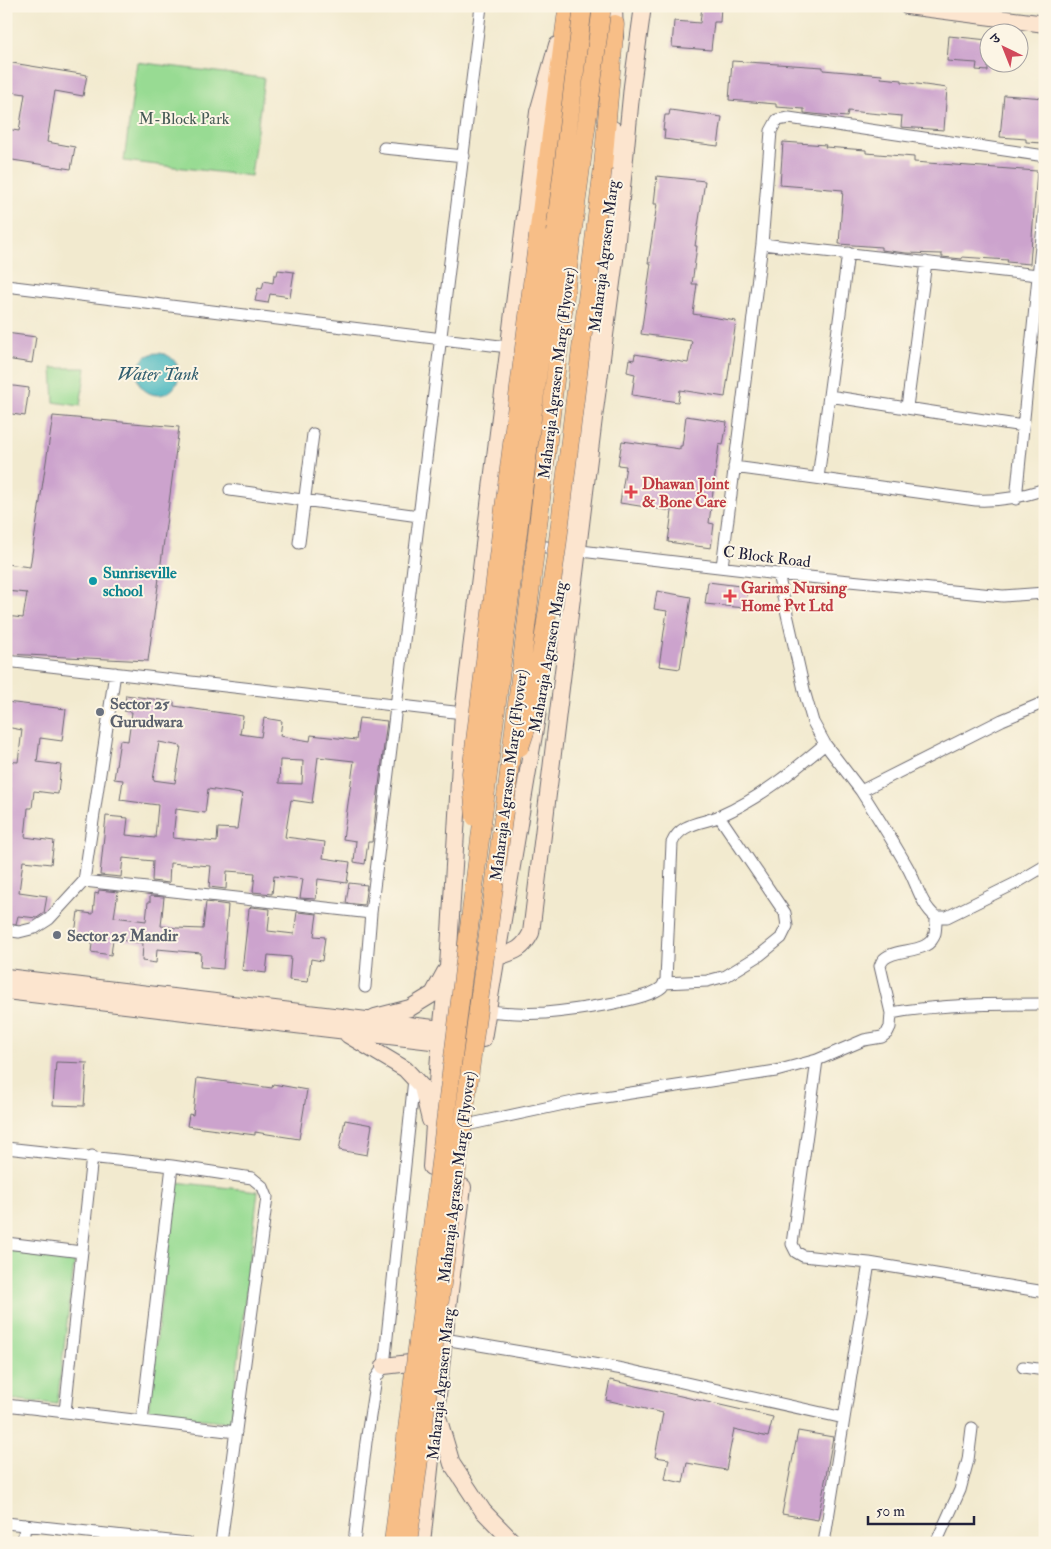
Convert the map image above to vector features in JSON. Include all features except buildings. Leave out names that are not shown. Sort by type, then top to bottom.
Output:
[{"type":"main road","name":"Maharaja Agrasen Marg (Flyover)","points":[[408,1543],[508,781],[570,254],[602,6]]},
{"type":"main road","name":"Maharaja Agrasen Marg","points":[[421,1543],[471,1124],[495,958],[572,550],[613,178],[614,6]]},
{"type":"main road","points":[[508,781],[533,708],[557,548],[603,167],[615,24],[627,6]]},
{"type":"main road","points":[[495,958],[517,951],[525,944],[531,934],[572,550],[594,418],[615,260],[632,86],[643,6]]},
{"type":"main road","points":[[907,6],[1045,24]]},
{"type":"main road","name":"Maharaja Agrasen Marg (Flyover)","points":[[389,1540],[479,850],[570,8]]},
{"type":"main road","points":[[479,850],[471,773],[538,236],[570,8]]},
{"type":"main road","name":"Maharaja Agrasen Marg","points":[[389,1540],[434,1137],[448,967],[463,713],[538,112],[570,8]]},
{"type":"main road","points":[[363,1020],[410,1008],[433,994],[448,967]]},
{"type":"main road","points":[[6,977],[363,1020],[441,1036]]},
{"type":"main road","points":[[6,991],[341,1031],[441,1036]]},
{"type":"main road","points":[[341,1031],[405,1069],[422,1088],[434,1137]]},
{"type":"main road","points":[[384,1366],[410,1362]]},
{"type":"main road","points":[[437,1413],[452,1464],[483,1511],[514,1543]]},
{"type":"main road","points":[[389,1540],[421,1543]]},
{"type":"street","points":[[365,987],[371,913],[481,6]]},
{"type":"street","points":[[722,567],[762,244],[771,130],[777,120],[789,118],[1045,156]]},
{"type":"street","points":[[384,148],[464,156]]},
{"type":"street","points":[[1016,499],[1045,206]]},
{"type":"street","points":[[762,244],[1038,275]]},
{"type":"street","points":[[818,478],[848,253]]},
{"type":"street","points":[[907,407],[926,262]]},
{"type":"street","points":[[6,286],[508,347]]},
{"type":"street","points":[[829,396],[1023,426]]},
{"type":"street","points":[[299,543],[313,434]]},
{"type":"street","points":[[734,467],[976,500],[998,501],[1016,499],[1045,490]]},
{"type":"street","points":[[230,490],[420,516]]},
{"type":"street","name":"C Block Road","points":[[485,541],[778,574],[1003,596],[1045,593]]},
{"type":"street","points":[[778,574],[813,722],[824,744],[861,791],[896,847],[928,911],[936,918],[947,917],[1016,883],[1045,866]]},
{"type":"street","points":[[6,661],[463,713]]},
{"type":"street","points":[[6,930],[19,932],[35,928],[49,919],[84,881],[114,674]]},
{"type":"street","points":[[861,791],[1002,720],[1045,702]]},
{"type":"street","points":[[487,1011],[516,1013],[546,1012],[634,998],[657,990],[664,983],[672,843],[676,834],[686,827],[719,816],[756,798],[788,775],[824,744]]},
{"type":"street","points":[[664,983],[707,981],[726,976],[760,955],[781,938],[787,926],[785,913],[719,816]]},
{"type":"street","points":[[84,881],[371,913]]},
{"type":"street","points":[[471,1124],[578,1101],[776,1071],[817,1060],[853,1044],[882,1037],[890,1027],[891,1013],[880,966],[884,959],[929,943],[935,935],[936,918]]},
{"type":"street","points":[[891,1013],[957,1005],[1045,1004]]},
{"type":"street","points":[[817,1060],[792,1244],[796,1252],[802,1256],[869,1263],[1045,1292]]},
{"type":"street","points":[[354,1543],[376,1378],[384,1366],[414,1079]]},
{"type":"street","points":[[6,1148],[92,1156],[252,1178],[263,1187],[267,1197],[221,1543]]},
{"type":"street","points":[[65,1412],[92,1156]]},
{"type":"street","points":[[142,1421],[172,1166]]},
{"type":"street","points":[[6,1243],[82,1252]]},
{"type":"street","points":[[824,1543],[869,1263]]},
{"type":"street","points":[[444,1339],[623,1369],[844,1418]]},
{"type":"street","points":[[1023,1367],[1045,1370]]},
{"type":"street","points":[[6,1405],[236,1432]]},
{"type":"street","points":[[936,1543],[960,1490],[968,1460],[972,1428]]},
{"type":"street","points":[[6,1523],[188,1543]]},
{"type":"street","points":[[23,1543],[25,1525]]},
{"type":"green space","name":"M-Block Park","points":[[137,62],[264,78],[251,176],[124,161]]},
{"type":"green space","points":[[52,368],[86,368],[80,406],[54,402]]},
{"type":"green space","points":[[175,1182],[258,1191],[231,1422],[148,1413]]},
{"type":"green space","points":[[6,1250],[75,1257],[57,1404],[6,1399]]},
{"type":"water","name":"Water Tank","points":[[158,353],[173,359],[179,374],[173,389],[158,395],[143,389],[137,374],[143,359]]},
{"type":"place","name":"Dhawan Joint & Bone Care","points":[[631,492]]},
{"type":"place","name":"Sunriseville school","points":[[93,581]]},
{"type":"place","name":"Garims Nursing Home Pvt Ltd","points":[[730,596]]},
{"type":"place","name":"Sector 25 Gurudwara","points":[[100,712]]},
{"type":"place","name":"Sector 25 Mandir","points":[[57,935]]}]
